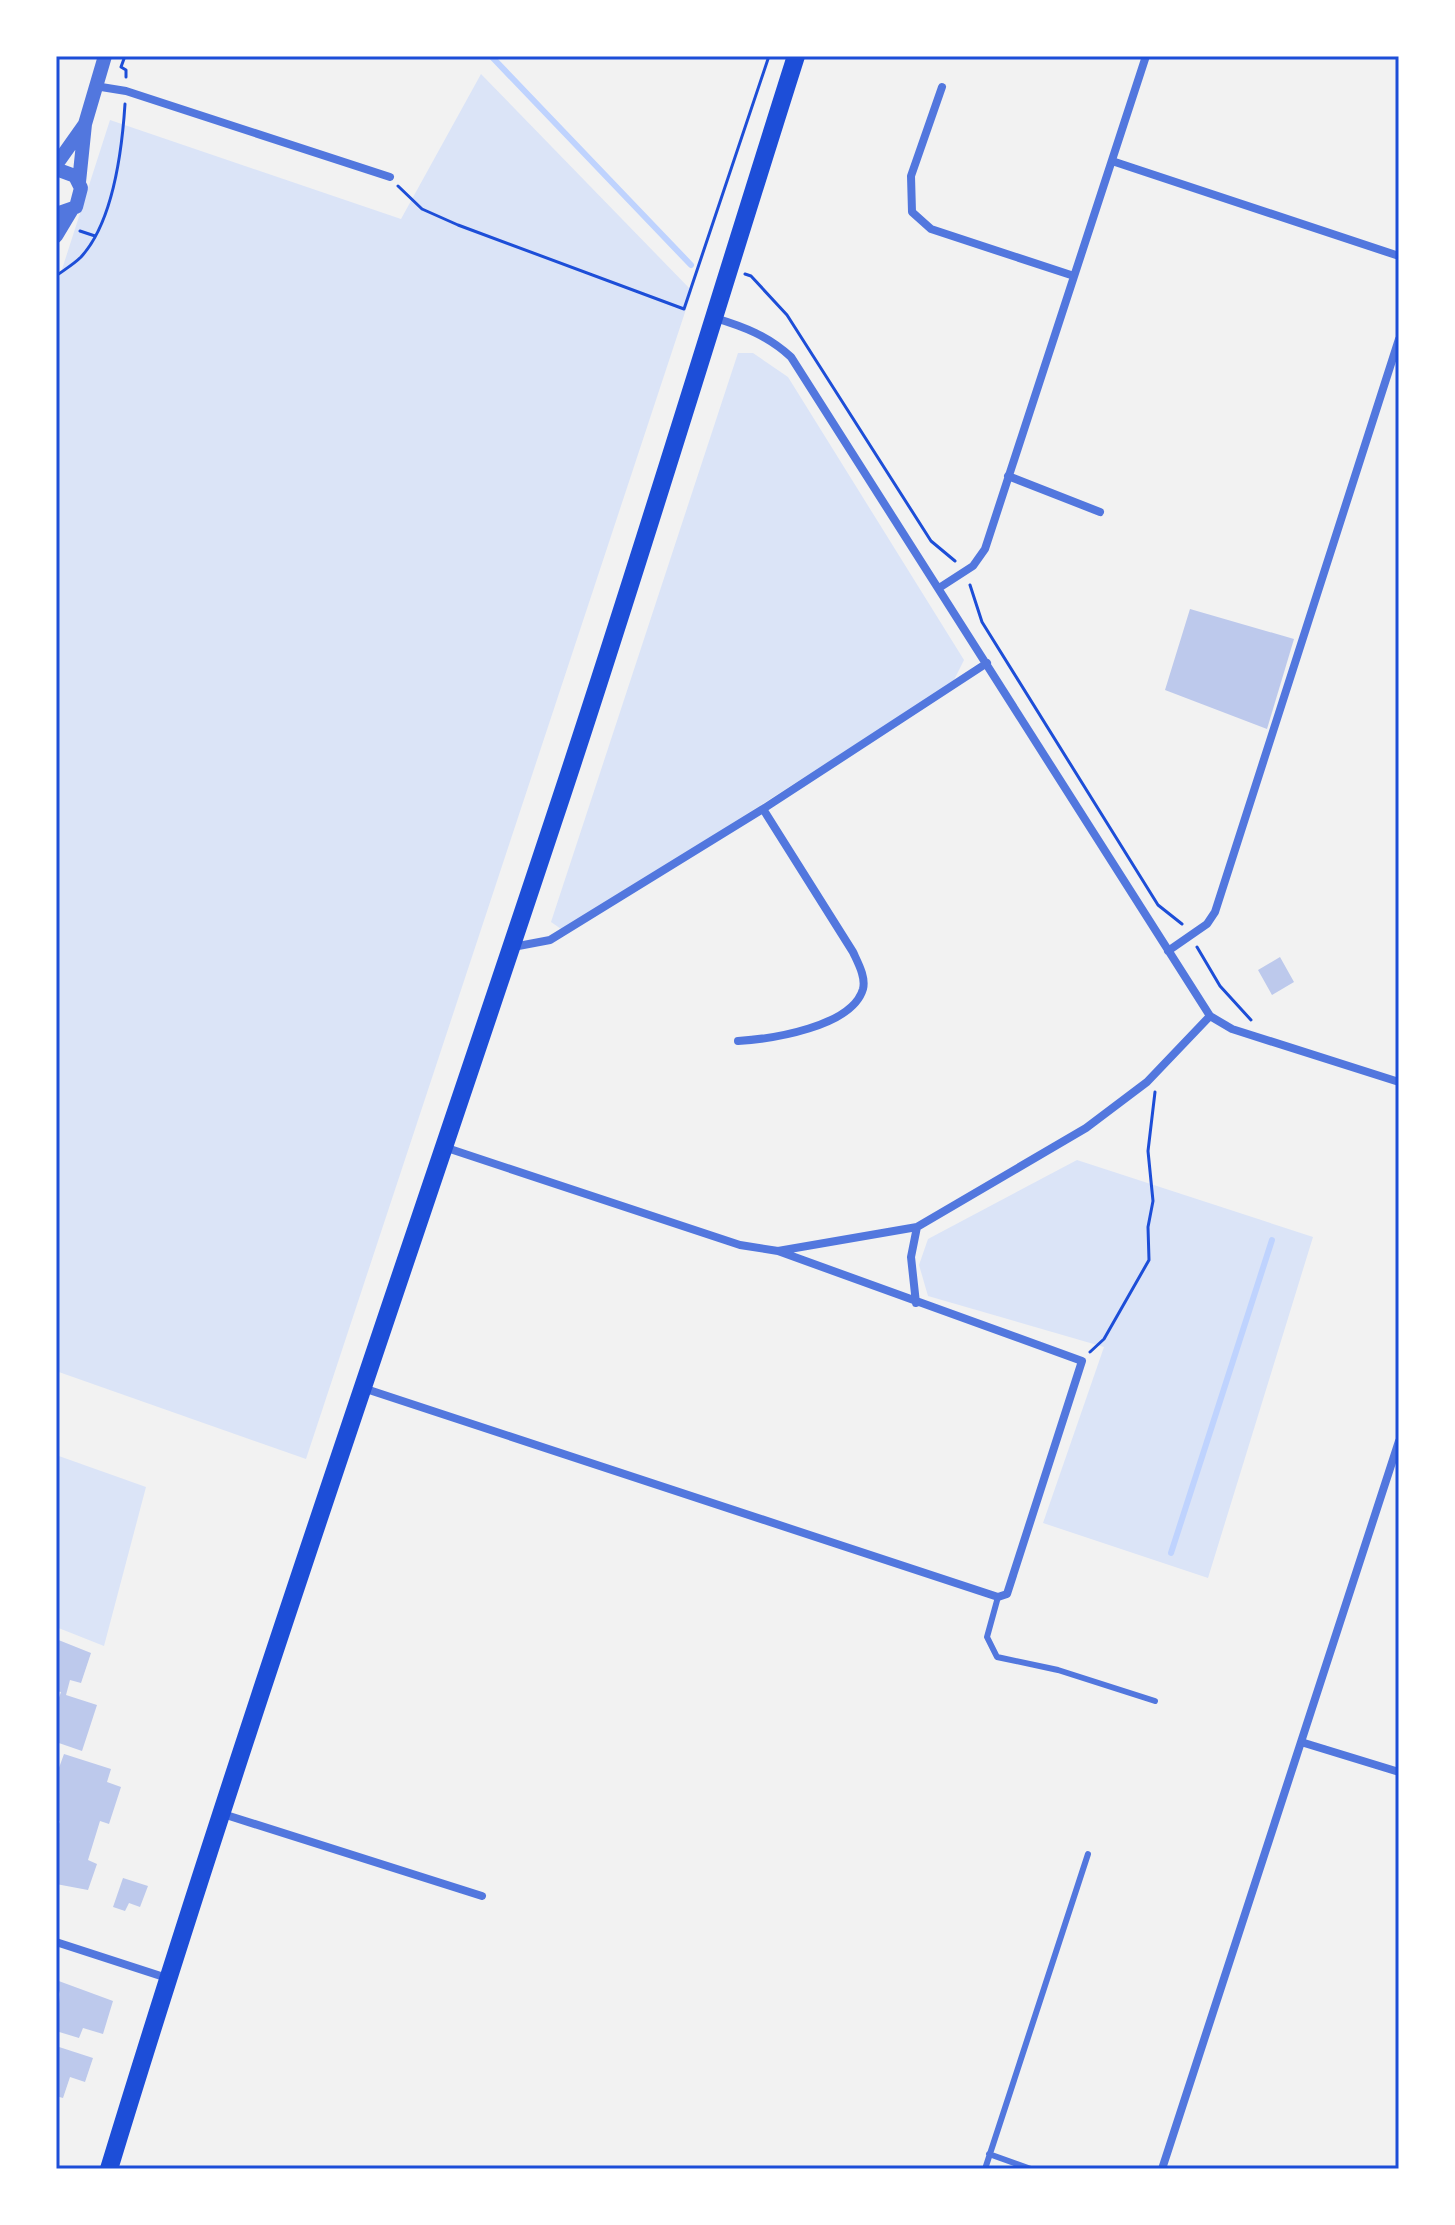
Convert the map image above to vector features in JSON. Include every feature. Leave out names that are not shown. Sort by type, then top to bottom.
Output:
[{"type":"main road","points":[[109,2169],[167,1978],[599,682],[796,56]]},
{"type":"street","points":[[56,236],[63,212],[79,201],[86,144],[85,124],[105,56]]},
{"type":"street","points":[[939,588],[973,566],[985,549],[1146,56]]},
{"type":"street","points":[[95,86],[126,91],[390,177]]},
{"type":"street","points":[[942,87],[911,176],[912,212],[931,229],[1074,276]]},
{"type":"street","points":[[79,182],[69,171],[56,167],[85,124]]},
{"type":"street","points":[[1112,161],[1399,256]]},
{"type":"street","points":[[715,318],[748,328],[774,341],[791,357],[1210,1016],[1232,1029],[1399,1082]]},
{"type":"street","points":[[1168,951],[1207,924],[1215,912],[1399,339]]},
{"type":"street","points":[[1008,476],[1100,512]]},
{"type":"street","points":[[510,947],[550,940],[763,809],[987,663]]},
{"type":"street","points":[[738,1041],[772,1039],[821,1025],[853,1004],[863,989],[863,976],[853,952],[763,809]]},
{"type":"street","points":[[778,1251],[917,1227],[1086,1128],[1147,1082],[1210,1016]]},
{"type":"street","points":[[363,1388],[998,1597],[1007,1594],[1082,1361],[778,1251],[740,1245],[442,1146]]},
{"type":"street","points":[[916,1303],[911,1257],[917,1227]]},
{"type":"street","points":[[1162,2169],[1399,1441]]},
{"type":"street","points":[[1301,1742],[1399,1772]]},
{"type":"street","points":[[223,1814],[482,1896]]},
{"type":"street","points":[[56,1942],[167,1978]]},
{"type":"lane","points":[[998,1597],[987,1637],[997,1657],[1058,1670],[1155,1701]]},
{"type":"lane","points":[[985,2169],[1088,1854]]},
{"type":"lane","points":[[989,2154],[1031,2169]]},
{"type":"path","points":[[56,276],[81,258],[99,230],[122,148],[126,70],[121,67],[125,56]]},
{"type":"path","points":[[390,177],[422,209],[680,311],[688,304],[769,56]]},
{"type":"path","points":[[751,276],[787,315],[931,541],[944,555],[953,558],[963,573],[972,588],[982,622],[1150,892],[1169,915],[1179,920],[1234,1005]]},
{"type":"path","points":[[1082,1361],[1104,1339],[1149,1260],[1148,1227],[1153,1201],[1148,1151],[1156,1093],[1147,1082]]},
{"type":"shaded area","points":[[481,74],[692,291],[306,1459],[56,1371],[56,288],[110,120],[401,219]]},
{"type":"shaded area","points":[[738,353],[753,353],[788,377],[964,660],[953,682],[564,931],[551,922]]},
{"type":"shaded area","points":[[1077,1160],[1313,1237],[1208,1578],[1043,1523],[1104,1347],[928,1296],[919,1265],[928,1239]]},
{"type":"shaded area","points":[[56,1455],[146,1487],[104,1646],[56,1627]]},
{"type":"building","points":[[1190,609],[1294,639],[1267,729],[1165,690]]},
{"type":"building","points":[[1280,957],[1294,982],[1272,995],[1258,970]]},
{"type":"building","points":[[56,1639],[91,1653],[81,1683],[70,1680],[66,1695],[97,1705],[82,1751],[56,1742],[56,1706],[61,1692],[56,1691]]},
{"type":"building","points":[[64,1754],[111,1769],[107,1782],[121,1787],[109,1824],[100,1821],[88,1860],[97,1864],[88,1890],[56,1884],[56,1832],[60,1821],[56,1820],[56,1776]]},
{"type":"building","points":[[123,1878],[148,1886],[140,1907],[129,1903],[125,1911],[113,1907]]},
{"type":"building","points":[[56,1980],[113,2001],[103,2034],[83,2028],[79,2038],[56,2031],[60,1994]]},
{"type":"building","points":[[56,2046],[93,2058],[85,2082],[70,2077],[63,2098],[56,2096]]},
{"type":"waterway","points":[[491,56],[691,265]]},
{"type":"waterway","points":[[1171,1553],[1272,1240]]}]
